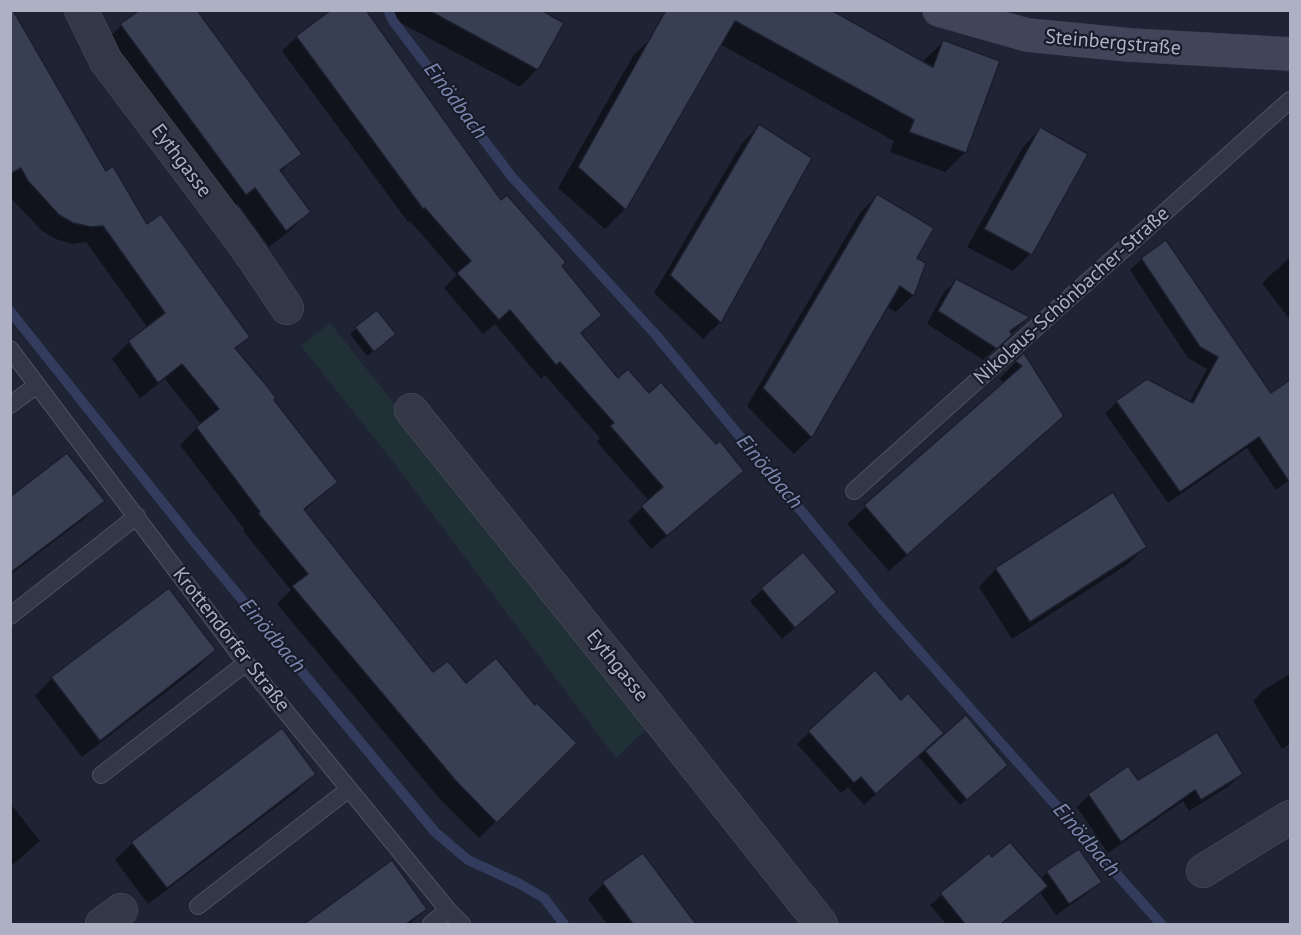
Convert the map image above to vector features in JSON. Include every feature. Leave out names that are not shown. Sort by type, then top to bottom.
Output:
[{"type":"main road","name":"Steinbergstraße","points":[[939,10],[1027,35],[1130,45],[1290,54]]},
{"type":"street","name":"Eythgasse","points":[[81,10],[106,61],[244,244],[287,308]]},
{"type":"street","name":"Eythgasse","points":[[411,410],[821,924]]},
{"type":"street","points":[[1203,871],[1290,817]]},
{"type":"lane","name":"Nikolaus-Schönbacher-Straße","points":[[854,491],[1290,100]]},
{"type":"lane","name":"Krottendorfer Straße","points":[[10,350],[246,663],[461,924]]},
{"type":"lane","points":[[10,405],[37,385]]},
{"type":"lane","points":[[10,616],[137,516]]},
{"type":"lane","points":[[101,776],[246,663]]},
{"type":"lane","points":[[198,906],[349,789]]},
{"type":"lane","points":[[431,924],[448,910]]},
{"type":"shaded area","points":[[330,323],[633,705],[648,727],[616,758],[399,469],[301,346]]},
{"type":"building","points":[[10,10],[13,10],[106,171],[113,166],[147,224],[161,214],[250,337],[235,348],[267,386],[276,398],[274,400],[338,482],[304,509],[433,672],[448,661],[466,683],[496,658],[535,705],[537,703],[577,743],[497,823],[456,781],[292,586],[308,574],[258,513],[260,512],[196,427],[219,409],[182,364],[158,383],[128,341],[165,313],[103,226],[91,227],[73,223],[59,215],[28,181],[21,168],[10,174]]},
{"type":"building","points":[[140,10],[197,10],[302,154],[280,170],[311,212],[286,231],[255,188],[246,195],[120,24]]},
{"type":"building","points":[[331,10],[366,10],[501,200],[507,195],[566,262],[562,266],[602,315],[581,333],[618,378],[628,369],[649,393],[661,382],[716,444],[720,441],[744,471],[667,536],[641,506],[663,487],[610,426],[614,423],[560,362],[556,365],[510,310],[499,320],[457,273],[471,261],[425,208],[423,209],[296,36]]},
{"type":"building","points":[[428,10],[541,10],[564,23],[538,70]]},
{"type":"building","points":[[666,10],[831,10],[933,67],[943,40],[1000,61],[966,153],[909,132],[914,120],[735,21],[626,210],[578,167]]},
{"type":"building","points":[[759,124],[812,158],[721,323],[670,275]]},
{"type":"building","points":[[1040,127],[1088,154],[1032,255],[984,229]]},
{"type":"building","points":[[877,194],[934,228],[917,258],[926,263],[914,296],[900,286],[812,438],[763,388]]},
{"type":"building","points":[[1166,240],[1271,393],[1290,380],[1290,483],[1259,437],[1180,492],[1116,401],[1147,379],[1193,403],[1218,357],[1200,347],[1141,258]]},
{"type":"building","points":[[956,279],[1030,317],[1010,331],[1012,335],[997,349],[938,311]]},
{"type":"building","points":[[377,310],[396,334],[374,352],[355,327]]},
{"type":"building","points":[[1024,353],[1064,416],[907,555],[864,505],[1022,366],[1015,361]]},
{"type":"building","points":[[67,453],[105,501],[10,573],[10,497]]},
{"type":"building","points":[[1113,492],[1147,547],[1030,622],[995,568]]},
{"type":"building","points":[[803,552],[837,592],[795,628],[761,588]]},
{"type":"building","points":[[169,588],[216,650],[100,741],[51,677]]},
{"type":"building","points":[[875,670],[901,700],[908,693],[944,733],[876,794],[861,777],[854,783],[808,731]]},
{"type":"building","points":[[966,715],[1008,765],[967,800],[925,751]]},
{"type":"building","points":[[282,728],[316,774],[167,888],[131,842]]},
{"type":"building","points":[[1217,732],[1243,774],[1201,800],[1195,790],[1121,842],[1088,794],[1128,766],[1138,780]]},
{"type":"building","points":[[1010,842],[1048,886],[1001,924],[965,924],[940,893],[989,853],[992,857]]},
{"type":"building","points":[[1079,849],[1102,882],[1069,904],[1046,871]]},
{"type":"building","points":[[643,853],[696,924],[633,924],[602,882]]},
{"type":"building","points":[[392,860],[427,909],[406,924],[304,924]]},
{"type":"waterway","name":"Einödbach","points":[[388,10],[393,21],[512,177],[656,335],[883,610],[1161,924]]},
{"type":"waterway","name":"Einödbach","points":[[10,311],[195,543],[435,832],[468,860],[544,898],[564,924]]}]
